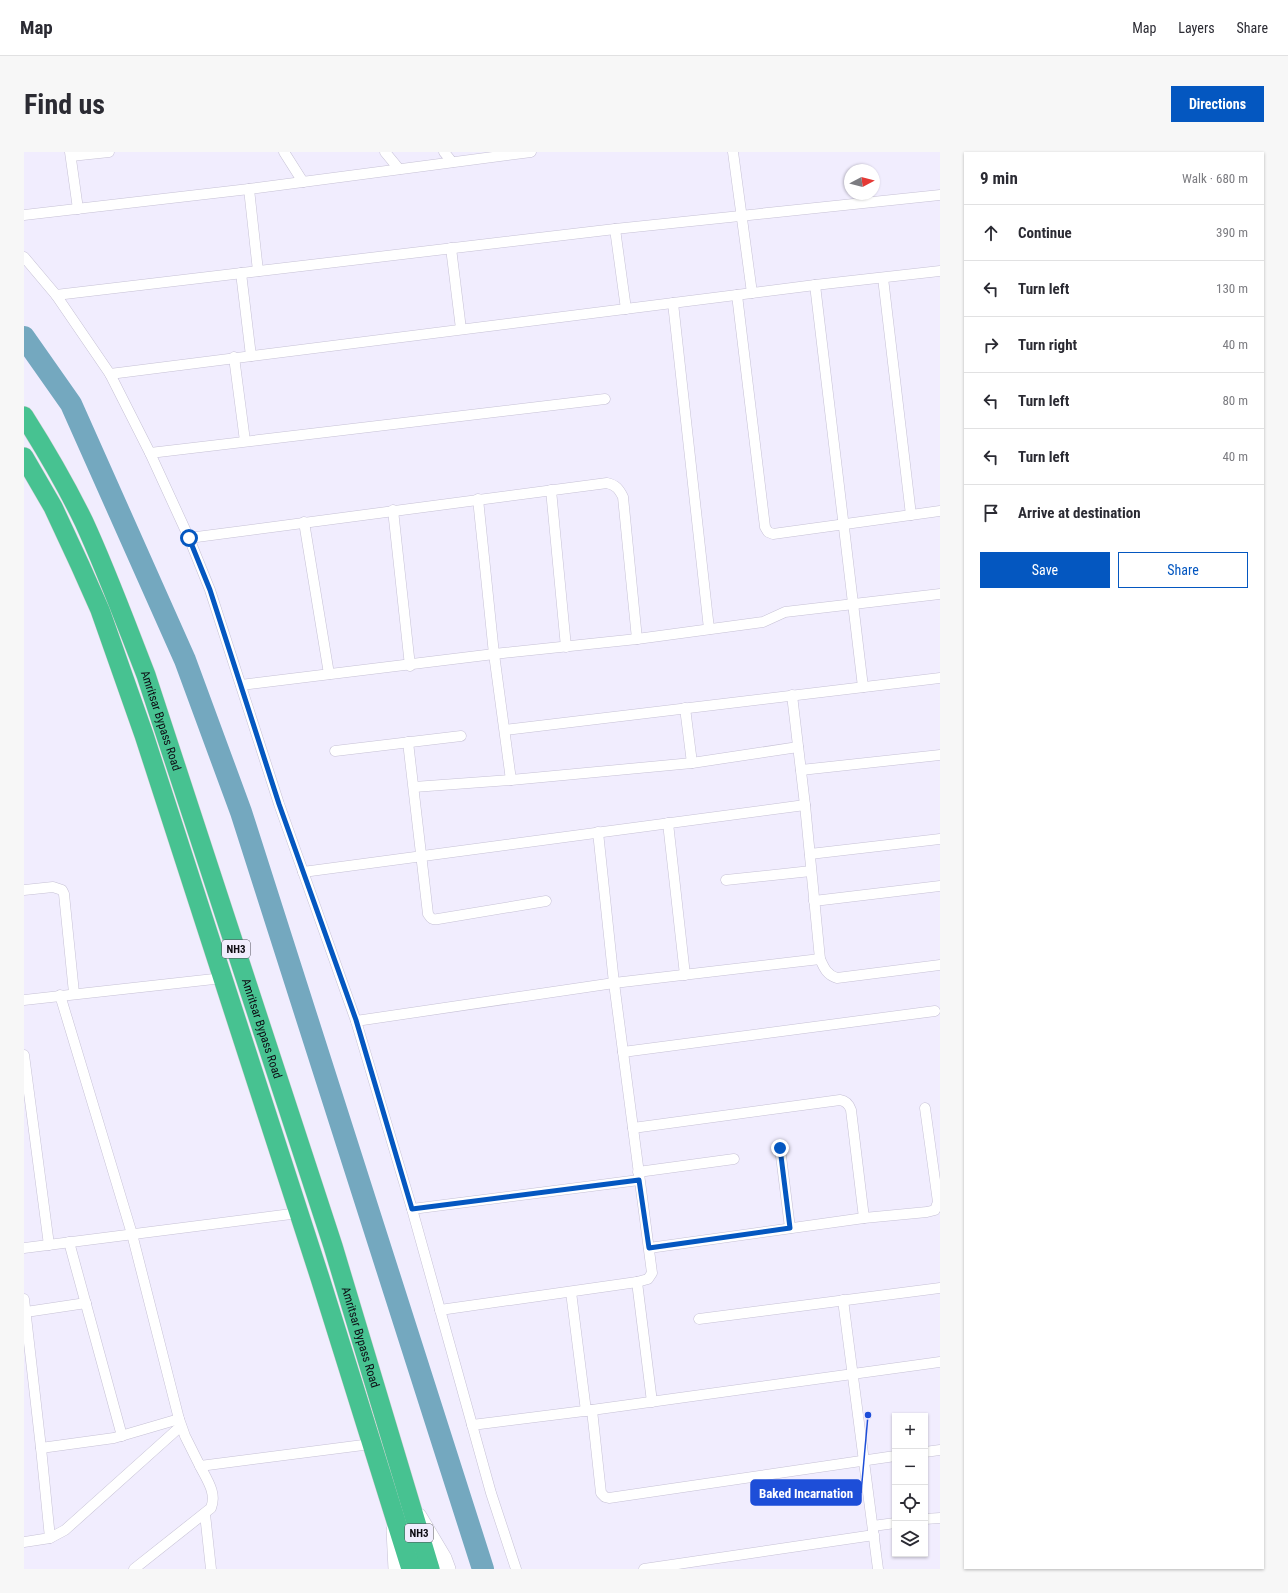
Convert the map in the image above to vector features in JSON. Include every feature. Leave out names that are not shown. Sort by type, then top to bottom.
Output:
[{"type":"highway","name":"Amritsar Bypass Road","points":[[24,416],[39,440],[83,521],[112,585],[146,675],[333,1246],[400,1502]]},
{"type":"highway","name":"Amritsar Bypass Road","points":[[24,457],[53,507],[100,610],[144,735],[223,978],[299,1213],[371,1444],[400,1502]]},
{"type":"highway","name":"NH3","points":[[400,1502],[411,1569]]},
{"type":"highway","name":"NH3","points":[[400,1502],[430,1569]]},
{"type":"street","points":[[78,208],[71,154],[109,152]]},
{"type":"street","points":[[284,152],[303,182]]},
{"type":"street","points":[[385,152],[399,169]]},
{"type":"street","points":[[444,152],[452,162]]},
{"type":"street","points":[[24,215],[249,189],[506,154],[531,152]]},
{"type":"street","points":[[733,152],[752,293]]},
{"type":"street","points":[[249,189],[258,271]]},
{"type":"street","points":[[56,296],[614,229],[940,195]]},
{"type":"street","points":[[614,229],[626,309]]},
{"type":"street","points":[[451,248],[461,329]]},
{"type":"street","points":[[24,257],[56,296],[110,374],[150,453],[189,538],[210,590],[279,804],[356,1020],[412,1209],[491,1493],[516,1569]]},
{"type":"street","points":[[110,374],[234,357],[815,285],[940,271]]},
{"type":"street","points":[[241,273],[251,356]]},
{"type":"street","points":[[883,278],[910,515]]},
{"type":"street","points":[[815,285],[864,687]]},
{"type":"street","points":[[737,295],[766,530],[773,534],[940,511]]},
{"type":"street","points":[[673,303],[709,629]]},
{"type":"street","points":[[234,357],[245,441]]},
{"type":"street","points":[[150,453],[605,398]]},
{"type":"street","points":[[189,538],[478,499],[607,483],[613,484],[620,491],[623,497],[637,639]]},
{"type":"street","points":[[550,490],[566,647]]},
{"type":"street","points":[[478,499],[494,654],[511,780]]},
{"type":"street","points":[[393,510],[410,666]]},
{"type":"street","points":[[304,522],[329,674]]},
{"type":"street","points":[[241,685],[410,666],[494,654],[637,639],[763,622],[785,612],[940,594]]},
{"type":"street","points":[[505,730],[940,678]]},
{"type":"street","points":[[792,695],[805,805],[820,959],[828,974],[837,978],[940,965]]},
{"type":"street","points":[[685,708],[692,763]]},
{"type":"street","points":[[335,751],[461,736]]},
{"type":"street","points":[[408,742],[428,914],[432,919],[546,901]]},
{"type":"street","points":[[414,787],[511,780],[692,763],[798,747]]},
{"type":"street","points":[[801,770],[940,755]]},
{"type":"street","points":[[303,872],[421,855],[805,805]]},
{"type":"street","points":[[668,823],[685,975]]},
{"type":"street","points":[[440,1310],[637,1282],[648,1279],[652,1273],[614,984],[598,832]]},
{"type":"street","points":[[810,854],[940,840]]},
{"type":"street","points":[[726,880],[811,871]]},
{"type":"street","points":[[814,901],[940,886]]},
{"type":"street","points":[[24,890],[53,887],[62,890],[64,894],[74,993]]},
{"type":"street","points":[[356,1020],[614,984],[820,959]]},
{"type":"street","points":[[24,1000],[74,993],[223,978]]},
{"type":"street","points":[[60,995],[132,1234],[180,1423],[212,1489],[213,1495],[211,1508],[205,1514],[134,1569]]},
{"type":"street","points":[[623,1052],[935,1011]]},
{"type":"street","points":[[24,1055],[49,1245]]},
{"type":"street","points":[[633,1128],[840,1100],[844,1101],[851,1110],[864,1218]]},
{"type":"street","points":[[649,1248],[864,1218],[935,1210],[938,1202],[925,1108]]},
{"type":"street","points":[[780,1148],[790,1228]]},
{"type":"street","points":[[412,1209],[639,1176],[734,1159]]},
{"type":"street","points":[[24,1248],[299,1213]]},
{"type":"street","points":[[69,1242],[122,1436]]},
{"type":"street","points":[[637,1282],[652,1402]]},
{"type":"street","points":[[699,1319],[940,1288]]},
{"type":"street","points":[[571,1292],[601,1493],[605,1497],[609,1498],[892,1456]]},
{"type":"street","points":[[24,1298],[50,1538]]},
{"type":"street","points":[[843,1300],[854,1374],[878,1569]]},
{"type":"street","points":[[26,1312],[86,1303]]},
{"type":"street","points":[[472,1425],[589,1411],[940,1362]]},
{"type":"street","points":[[41,1448],[122,1436],[180,1423]]},
{"type":"street","points":[[24,1542],[50,1538],[68,1526],[180,1423]]},
{"type":"street","points":[[200,1466],[371,1444]]},
{"type":"street","points":[[928,1452],[940,1450]]},
{"type":"street","points":[[396,1569],[400,1502]]},
{"type":"street","points":[[400,1502],[444,1558],[448,1569]]},
{"type":"street","points":[[205,1514],[211,1569]]},
{"type":"street","points":[[928,1519],[940,1518]]},
{"type":"street","points":[[644,1569],[873,1530],[892,1524]]},
{"type":"waterway","points":[[24,337],[71,404],[185,660],[241,812],[483,1569]]},
{"type":"place","name":"Baked Incarnation","points":[[868,1415]]},
{"type":"route","points":[[189,538],[210,590],[279,804],[356,1020],[412,1209],[639,1180],[649,1248],[790,1228],[780,1148]]}]
